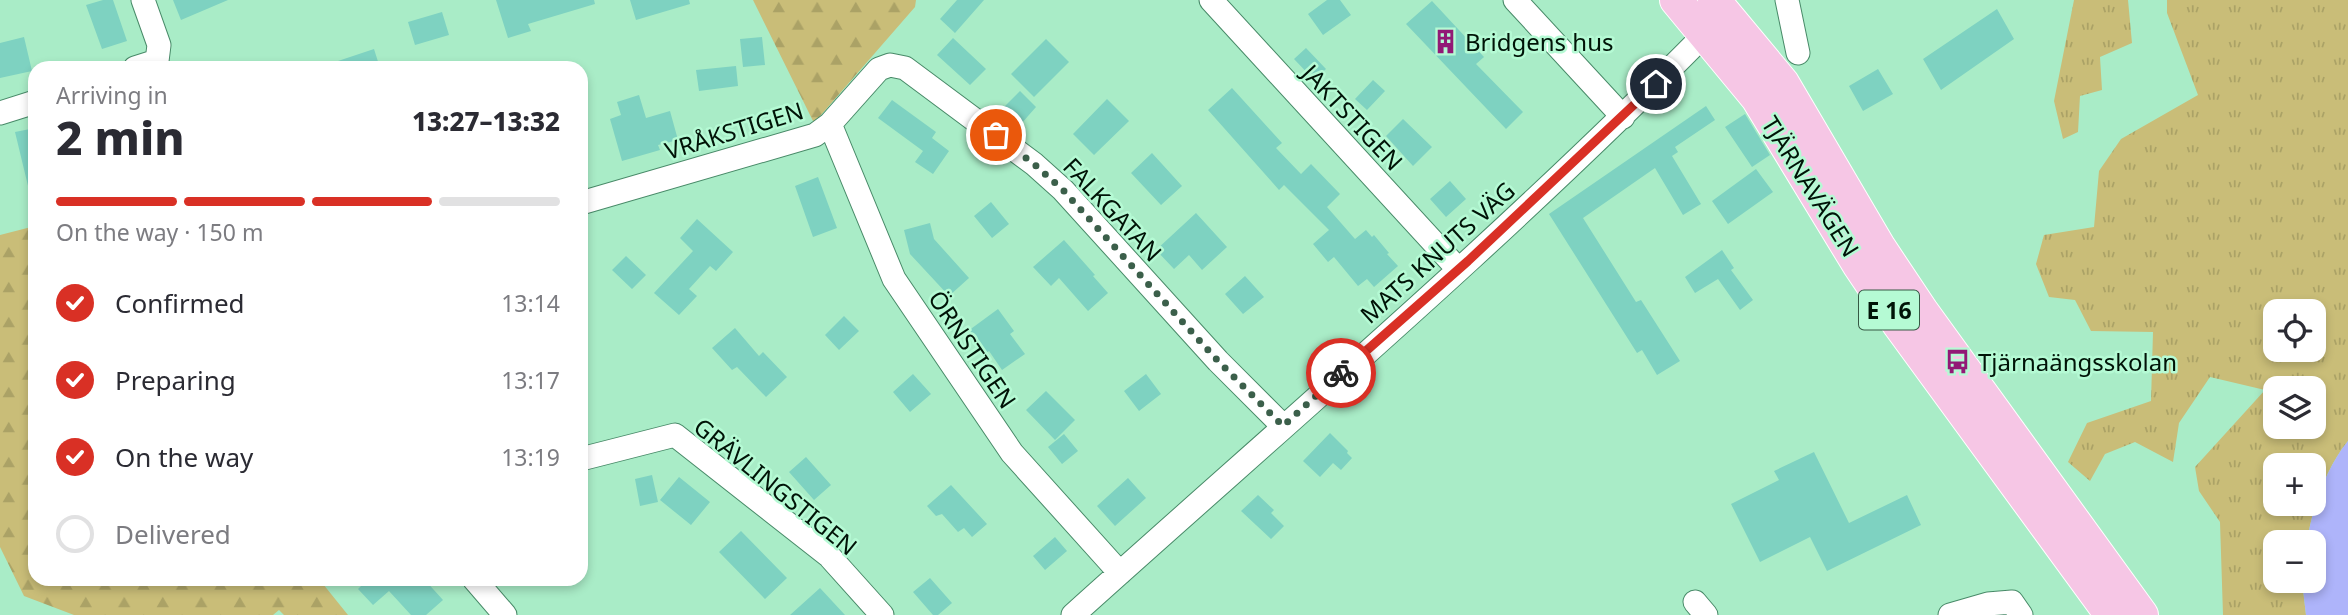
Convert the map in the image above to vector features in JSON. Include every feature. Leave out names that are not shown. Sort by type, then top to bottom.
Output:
[{"type":"highway","name":"TJÄRNAVÄGEN","points":[[1676,0],[1757,98],[1858,264],[1899,325],[2111,615]]},
{"type":"highway","name":"TJÄRNAVÄGEN","points":[[1714,0],[1783,83],[1887,259],[2142,615]]},
{"type":"street","points":[[143,0],[159,45],[157,61]]},
{"type":"street","name":"JAKTSTIGEN","points":[[1211,0],[1458,269]]},
{"type":"street","points":[[1515,0],[1623,117]]},
{"type":"street","points":[[1787,0],[1798,53]]},
{"type":"street","name":"MATS KNUTS VÄG","points":[[1073,615],[1458,269],[1623,117],[1705,34]]},
{"type":"street","name":"FALKGATAN","points":[[879,69],[890,65],[905,68],[1034,164],[1063,190],[1218,361],[1283,426]]},
{"type":"street","name":"VRÅKSTIGEN","points":[[588,201],[815,135],[830,124],[879,69]]},
{"type":"street","points":[[0,113],[28,104]]},
{"type":"street","name":"ÖRNSTIGEN","points":[[830,124],[894,279],[1012,453],[1120,573]]},
{"type":"street","name":"GRÄVLINGSTIGEN","points":[[588,457],[675,435],[829,556],[882,615]]},
{"type":"street","points":[[480,586],[505,615]]},
{"type":"street","points":[[1950,615],[1988,604],[2012,603],[2021,615]]},
{"type":"green space","points":[[753,0],[916,0],[915,7],[814,123]]},
{"type":"green space","points":[[2074,0],[2128,0],[2132,43],[2100,57],[2102,90],[2080,96],[2078,132],[2063,139],[2054,101]]},
{"type":"green space","points":[[2167,0],[2348,0],[2348,441],[2326,478],[2326,453],[2263,453],[2263,516],[2312,516],[2309,530],[2263,530],[2263,593],[2303,593],[2306,615],[2223,615],[2220,522],[2199,491],[2195,467],[2263,392],[2263,439],[2326,439],[2326,376],[2263,376],[2263,390],[2210,377],[2179,423],[2173,462],[2135,442],[2105,454],[2090,481],[2068,462],[2087,423],[2151,401],[2153,332],[2091,331],[2075,300],[2049,297],[2036,264],[2044,235],[2094,227],[2099,171],[2121,139],[2198,95],[2167,13]]},
{"type":"green space","points":[[28,228],[28,586],[325,586],[348,615],[284,615],[279,610],[273,615],[74,615],[24,596],[0,547],[0,235]]},
{"type":"water","points":[[2348,441],[2348,615],[2306,615],[2303,593],[2326,593],[2326,530],[2309,530],[2312,516],[2326,516],[2326,478]]},
{"type":"building","points":[[113,0],[127,41],[102,49],[86,5]]},
{"type":"building","points":[[173,0],[228,0],[181,20]]},
{"type":"building","points":[[496,0],[594,0],[595,4],[528,24],[531,31],[508,38]]},
{"type":"building","points":[[630,0],[689,0],[690,4],[636,20]]},
{"type":"building","points":[[957,0],[984,0],[955,33],[940,19]]},
{"type":"building","points":[[1327,0],[1340,0],[1351,15],[1323,35],[1308,14]]},
{"type":"building","name":"Bridgens hus","points":[[1432,1],[1484,57],[1476,64],[1523,112],[1506,129],[1406,24]]},
{"type":"building","points":[[1997,9],[2014,39],[1941,90],[1923,59]]},
{"type":"building","points":[[442,12],[449,35],[415,45],[408,22]]},
{"type":"building","points":[[24,37],[30,61],[28,72],[0,78],[0,43]]},
{"type":"building","points":[[762,37],[765,65],[743,67],[740,39]]},
{"type":"building","points":[[953,38],[986,69],[970,85],[937,55]]},
{"type":"building","points":[[1046,39],[1069,62],[1034,97],[1011,74]]},
{"type":"building","points":[[1306,48],[1326,69],[1314,80],[1294,59]]},
{"type":"building","points":[[374,49],[378,61],[338,61]]},
{"type":"building","points":[[736,66],[738,86],[699,91],[696,70]]},
{"type":"building","points":[[1878,69],[1893,94],[1863,111],[1849,86]]},
{"type":"building","points":[[1373,80],[1385,91],[1367,110],[1355,99]]},
{"type":"building","points":[[1232,88],[1282,143],[1276,148],[1301,174],[1311,164],[1340,194],[1327,207],[1355,239],[1366,230],[1372,237],[1374,235],[1389,253],[1387,254],[1398,266],[1374,287],[1367,279],[1358,286],[1334,257],[1328,262],[1313,244],[1329,230],[1284,185],[1279,190],[1208,110]]},
{"type":"building","points":[[1020,91],[1036,107],[1021,124],[1004,107]]},
{"type":"building","points":[[639,95],[646,118],[670,111],[678,140],[658,145],[660,150],[622,161],[610,119],[621,115],[617,102]]},
{"type":"building","points":[[1107,99],[1129,121],[1094,155],[1073,134]]},
{"type":"building","points":[[892,100],[936,132],[932,138],[949,151],[933,174],[915,162],[923,151],[878,118]]},
{"type":"building","points":[[1706,106],[1715,120],[1675,147],[1678,152],[1672,156],[1701,204],[1683,215],[1655,168],[1583,218],[1636,302],[1641,300],[1680,361],[1657,375],[1642,350],[1637,353],[1549,214]]},
{"type":"building","points":[[1745,114],[1770,155],[1752,167],[1725,127]]},
{"type":"building","points":[[1403,119],[1432,147],[1413,166],[1386,136]]},
{"type":"building","points":[[28,129],[28,186],[15,132]]},
{"type":"building","points":[[1152,153],[1182,186],[1161,205],[1131,173]]},
{"type":"building","points":[[1756,169],[1773,192],[1728,224],[1712,201]]},
{"type":"building","points":[[818,177],[837,228],[813,237],[795,186]]},
{"type":"building","points":[[1450,181],[1466,199],[1446,217],[1430,199]]},
{"type":"building","points":[[991,202],[1009,224],[992,238],[974,216]]},
{"type":"building","points":[[1196,213],[1227,247],[1202,270],[1189,255],[1174,269],[1156,250]]},
{"type":"building","points":[[697,219],[733,252],[716,271],[710,266],[689,289],[697,296],[679,315],[654,293],[693,251],[680,238]]},
{"type":"building","points":[[930,223],[934,239],[969,278],[949,296],[910,254],[904,230]]},
{"type":"building","points":[[1064,240],[1108,293],[1088,311],[1059,278],[1051,286],[1033,267]]},
{"type":"building","points":[[1722,250],[1734,268],[1731,270],[1753,300],[1740,310],[1718,279],[1695,293],[1685,277]]},
{"type":"building","points":[[626,256],[646,275],[632,289],[612,270]]},
{"type":"building","points":[[1245,276],[1264,297],[1243,314],[1225,294]]},
{"type":"building","points":[[998,309],[1014,331],[1010,334],[1025,354],[1002,370],[989,351],[985,354],[968,331]]},
{"type":"building","points":[[844,316],[859,331],[839,350],[825,335]]},
{"type":"building","points":[[735,328],[759,356],[763,352],[787,377],[766,397],[737,367],[732,370],[712,348]]},
{"type":"building","points":[[913,374],[931,394],[910,412],[893,392]]},
{"type":"building","points":[[1146,374],[1161,394],[1139,411],[1124,391]]},
{"type":"building","points":[[1046,391],[1075,420],[1055,440],[1026,410]]},
{"type":"building","points":[[1330,433],[1352,458],[1341,470],[1333,463],[1320,477],[1303,461]]},
{"type":"building","points":[[1064,434],[1078,451],[1062,464],[1048,447]]},
{"type":"building","points":[[1814,452],[1849,523],[1907,495],[1921,525],[1827,571],[1810,537],[1760,562],[1731,504],[1779,480],[1774,471]]},
{"type":"building","points":[[806,457],[831,485],[814,500],[789,472]]},
{"type":"building","points":[[652,475],[658,502],[640,506],[635,479]]},
{"type":"building","points":[[679,477],[710,502],[691,525],[660,500]]},
{"type":"building","points":[[1128,478],[1146,498],[1115,526],[1097,506]]},
{"type":"building","points":[[951,485],[987,524],[972,537],[964,528],[958,532],[942,514],[936,516],[927,506]]},
{"type":"building","points":[[1258,495],[1274,510],[1271,513],[1284,526],[1271,539],[1241,511]]},
{"type":"building","points":[[741,531],[787,578],[765,599],[719,552]]},
{"type":"building","points":[[1055,537],[1067,551],[1045,570],[1033,556]]},
{"type":"building","points":[[930,578],[952,603],[938,615],[933,615],[913,592]]},
{"type":"building","points":[[361,586],[430,586],[443,600],[426,615],[411,615],[389,591],[373,605],[358,589]]},
{"type":"building","points":[[820,588],[845,615],[790,615]]},
{"type":"way so far","points":[[996,135],[1063,190],[1218,361],[1283,426],[1341,373]]},
{"type":"place","name":"Bridgens hus","points":[[1445,41]]},
{"type":"place","name":"Tjärnaängsskolan","points":[[1958,361]]},
{"type":"route","points":[[1341,373],[1468,261],[1656,84]]}]
